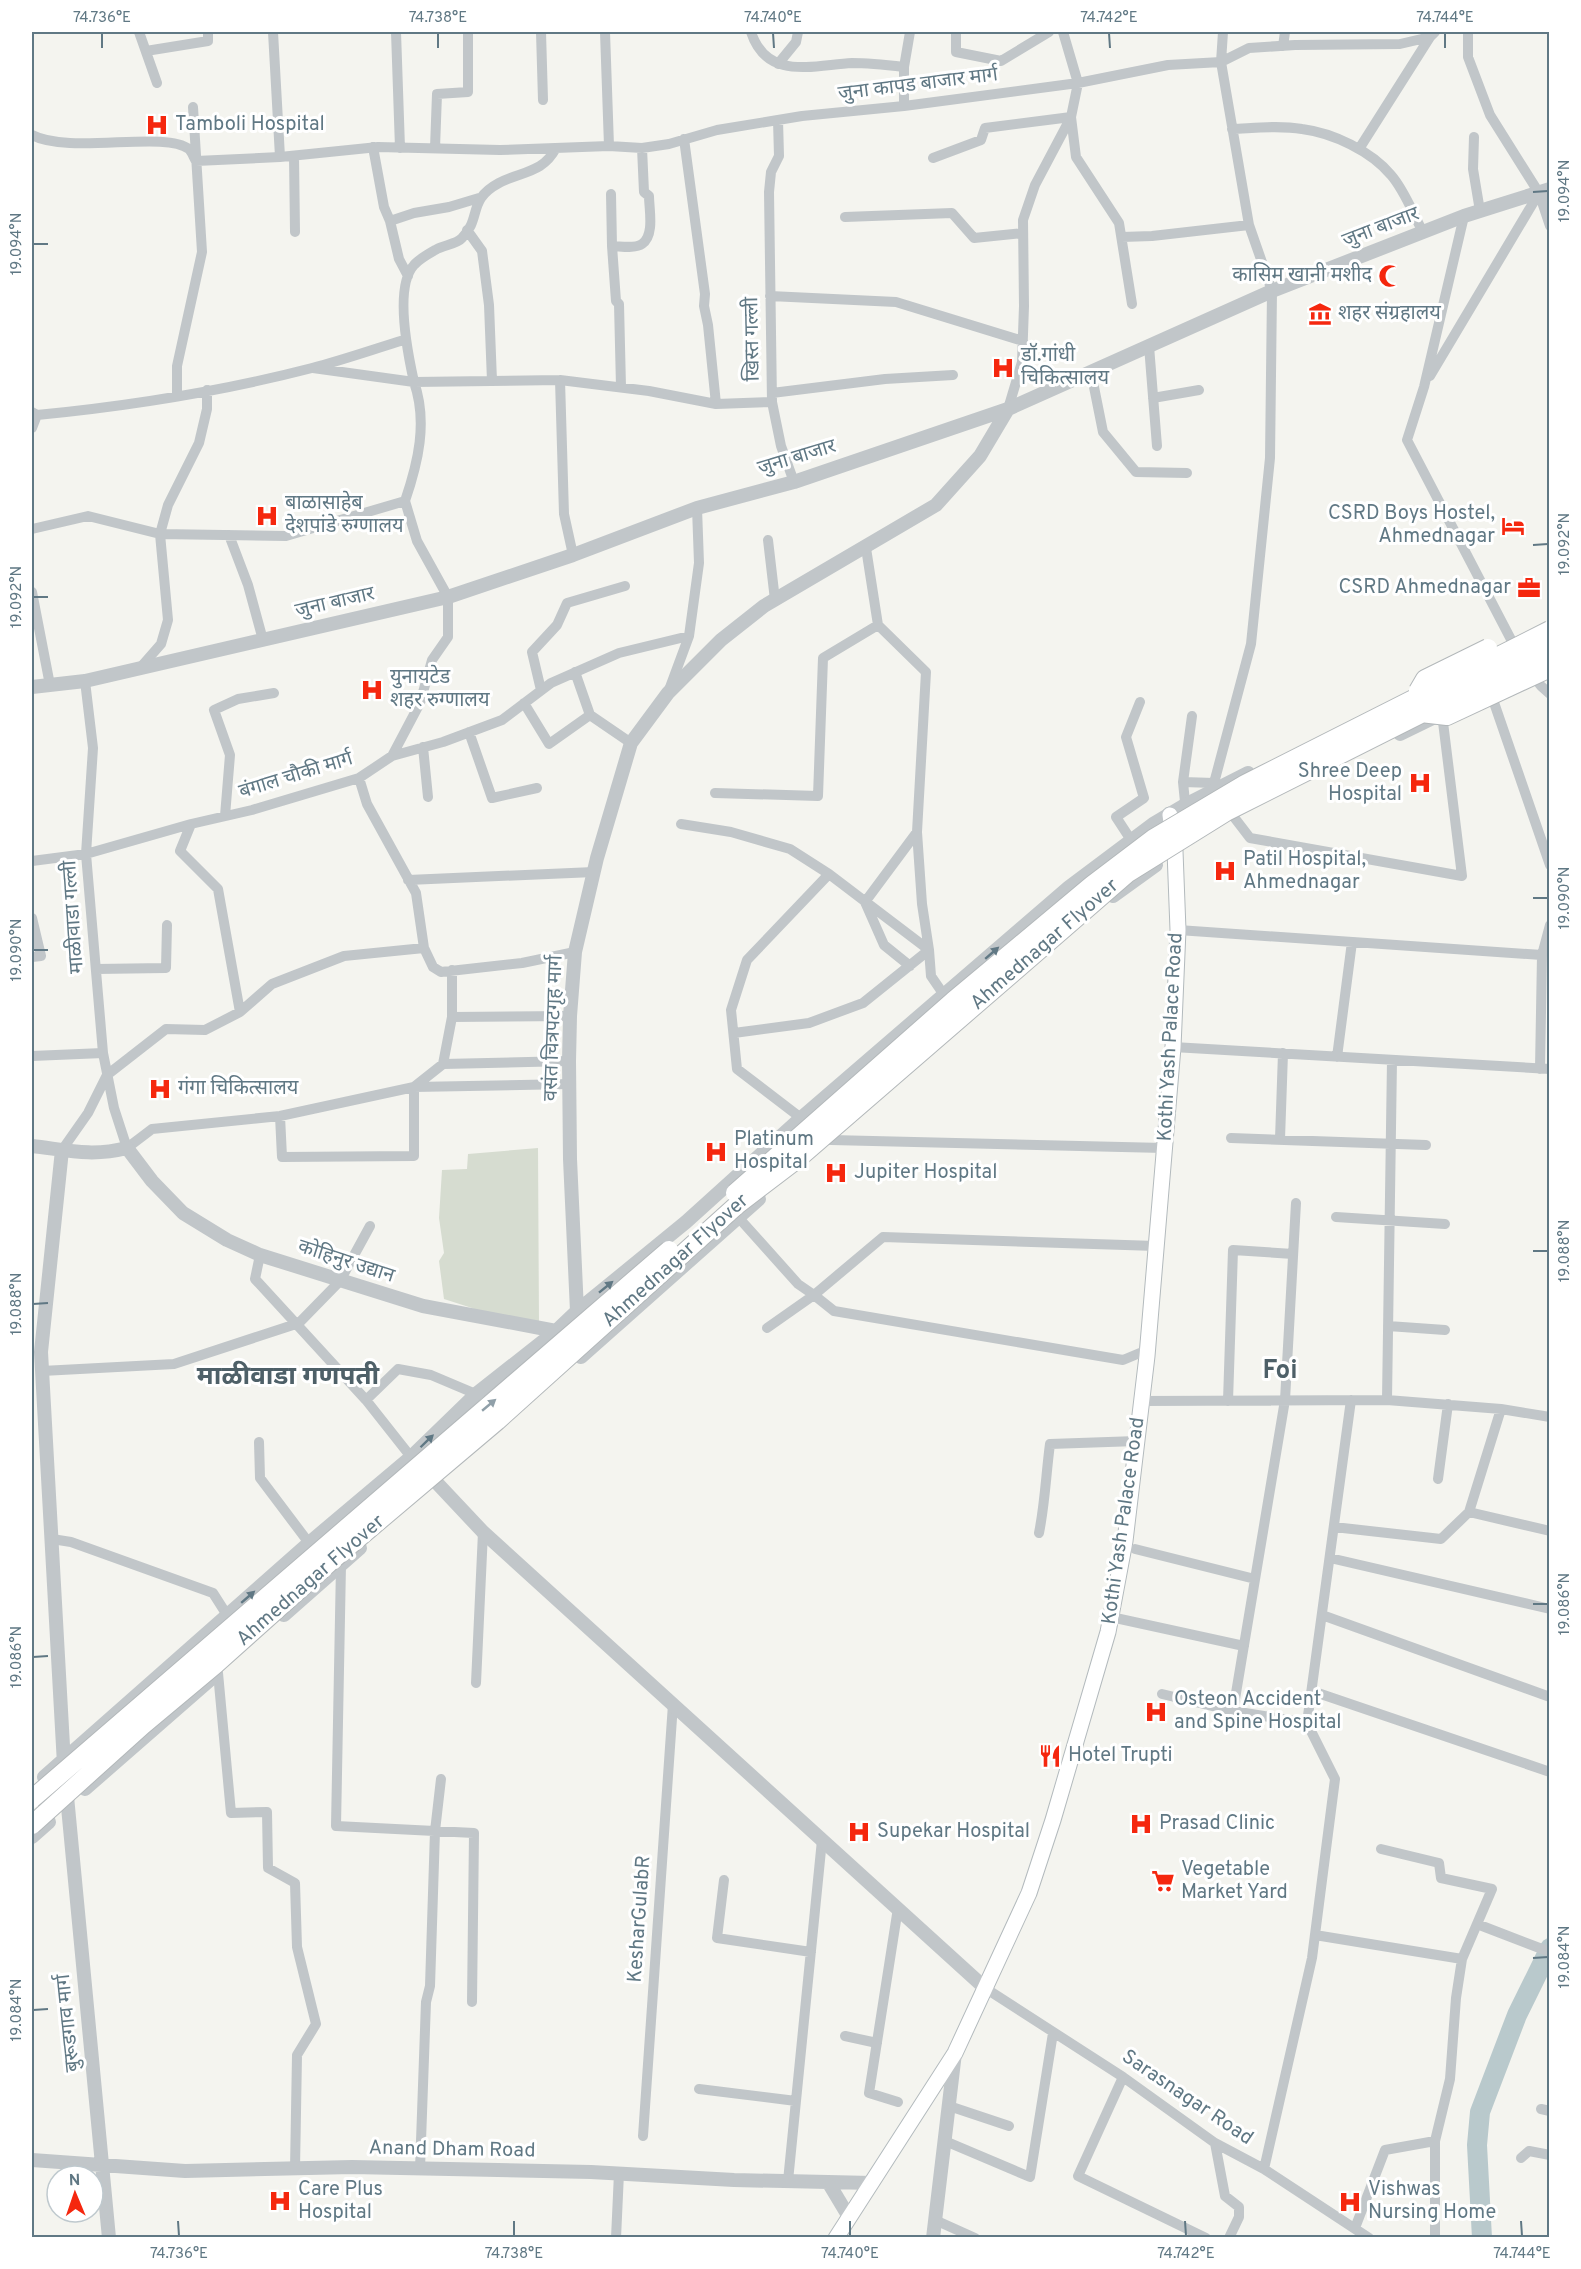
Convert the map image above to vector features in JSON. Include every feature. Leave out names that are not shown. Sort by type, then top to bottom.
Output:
[{"type":"highway","points":[[1550,620],[1425,679],[1418,705],[1447,716],[1550,668]]},
{"type":"highway","name":"Ahmednagar Flyover","points":[[32,1826],[143,1725],[216,1664],[329,1563],[497,1421],[737,1205],[800,1157],[1128,873],[1226,812],[1418,705],[1453,680],[1513,647],[1550,630]]},
{"type":"highway","name":"Ahmednagar Flyover","points":[[32,1799],[577,1330],[807,1130],[831,1106],[1092,885],[1154,838],[1196,812],[1418,705],[1550,649]]},
{"type":"main road","name":"Kothi Yash Palace Road","points":[[836,2238],[955,2053],[1029,1893],[1053,1820],[1111,1617],[1125,1541],[1142,1401],[1173,1047],[1178,930],[1175,851],[1170,815]]},
{"type":"street","points":[[139,32],[158,83]]},
{"type":"street","points":[[146,51],[208,41],[208,32]]},
{"type":"street","points":[[273,32],[280,157]]},
{"type":"street","points":[[396,32],[400,148]]},
{"type":"street","points":[[435,148],[437,94],[468,92],[468,32]]},
{"type":"street","points":[[541,32],[543,100]]},
{"type":"street","points":[[605,32],[609,146]]},
{"type":"street","points":[[751,32],[755,44],[778,64],[800,68],[854,63],[904,67]]},
{"type":"street","points":[[778,64],[796,42],[798,32]]},
{"type":"street","points":[[904,106],[904,67],[910,32]]},
{"type":"street","points":[[956,32],[956,52],[1001,61],[1049,32]]},
{"type":"street","points":[[1008,409],[1022,362],[1023,220],[1035,185],[1071,117],[1078,83],[1063,32]]},
{"type":"street","points":[[1223,32],[1221,62],[1249,225],[1272,291],[1270,458],[1251,644],[1215,786],[1232,815],[1250,838],[1462,876],[1442,714]]},
{"type":"street","points":[[1283,46],[1285,32]]},
{"type":"street","points":[[1342,45],[1345,32]]},
{"type":"street","points":[[1468,32],[1468,57],[1490,115],[1546,194],[1550,226]]},
{"type":"street","points":[[1359,149],[1432,34]]},
{"type":"street","name":"जुना कापड बाजार मार्ग","points":[[196,161],[294,156],[373,147],[609,146],[642,148],[717,130],[778,120],[1078,83],[1168,65],[1221,62],[1249,48],[1400,44],[1432,34]]},
{"type":"street","points":[[177,395],[177,366],[202,252],[192,107]]},
{"type":"street","points":[[933,158],[981,140],[986,128],[1071,117]]},
{"type":"street","points":[[1071,117],[1076,157],[1119,224],[1132,304]]},
{"type":"street","name":"खिस्त गल्ली","points":[[778,120],[779,156],[771,171],[769,192],[772,398],[781,446],[794,482]]},
{"type":"street","points":[[1232,129],[1279,127],[1304,129],[1359,149],[1392,176],[1423,232]]},
{"type":"street","points":[[32,135],[40,140],[93,144],[169,142],[190,150],[196,161]]},
{"type":"street","points":[[1474,137],[1473,169],[1480,211]]},
{"type":"street","points":[[684,139],[705,294],[704,306],[716,404]]},
{"type":"street","points":[[373,147],[384,207],[390,221],[399,259],[408,276]]},
{"type":"street","points":[[390,221],[479,198],[499,183],[535,170],[550,159],[556,148]]},
{"type":"street","points":[[612,246],[636,246],[642,244],[649,234],[649,196],[644,192],[642,148]]},
{"type":"street","points":[[294,156],[295,232]]},
{"type":"street","points":[[611,194],[616,301],[619,304],[621,387]]},
{"type":"street","points":[[1424,387],[1546,194]]},
{"type":"street","name":"जुना बाजार","points":[[32,687],[85,681],[447,597],[573,555],[697,508],[794,482],[1008,409],[1272,291],[1464,216],[1546,194]]},
{"type":"street","points":[[392,756],[420,703],[432,660],[448,637],[447,597],[417,541],[405,501],[416,470],[422,424],[404,340],[405,282],[414,265],[436,249],[462,240],[473,219],[479,198]]},
{"type":"street","points":[[844,217],[952,213],[974,238],[1023,233]]},
{"type":"street","points":[[1464,216],[1424,387],[1407,440],[1510,642],[1530,672],[1550,694]]},
{"type":"street","points":[[1122,237],[1152,236],[1249,225]]},
{"type":"street","points":[[467,230],[482,251],[489,305],[492,381]]},
{"type":"street","points":[[770,296],[896,302],[1023,340]]},
{"type":"street","points":[[32,428],[34,414],[88,410],[207,390],[313,368],[404,340]]},
{"type":"street","points":[[1149,346],[1157,446]]},
{"type":"street","points":[[313,368],[414,382],[560,380],[621,387],[716,404],[772,398],[885,379],[953,375]]},
{"type":"street","points":[[1091,372],[1103,432],[1136,472],[1187,473]]},
{"type":"street","points":[[560,380],[564,514],[573,555]]},
{"type":"street","points":[[140,668],[161,644],[168,620],[162,576],[160,534],[168,505],[199,444],[207,409],[207,390]]},
{"type":"street","points":[[1153,398],[1199,390]]},
{"type":"street","name":"वसंत चित्रपटगृह मार्ग","points":[[577,1311],[570,1159],[569,1062],[575,952],[594,872],[631,743],[668,693],[721,640],[764,606],[936,505],[980,456],[1008,409]]},
{"type":"street","points":[[32,529],[88,516],[160,534],[286,536],[405,501]]},
{"type":"street","points":[[668,693],[689,636],[699,563],[697,508]]},
{"type":"street","points":[[229,535],[248,585],[263,640]]},
{"type":"street","points":[[768,540],[775,600]]},
{"type":"street","points":[[866,548],[878,625],[926,672],[917,832],[922,904],[931,976],[944,995]]},
{"type":"street","points":[[541,690],[532,652],[557,625],[567,603],[625,586]]},
{"type":"street","points":[[32,592],[50,685]]},
{"type":"street","points":[[32,1789],[309,1543],[411,1457],[476,1394],[556,1331],[577,1311],[686,1222],[801,1118],[1069,886],[1153,824],[1215,786],[1510,642],[1550,620]]},
{"type":"street","points":[[715,793],[818,795],[823,658],[878,625]]},
{"type":"street","name":"बंगाल चौकी मार्ग","points":[[32,861],[86,854],[359,778],[392,756],[502,720],[551,683],[619,653],[689,636]]},
{"type":"street","points":[[32,1837],[601,1340],[738,1217],[831,1140],[1095,909],[1175,851],[1232,815],[1550,662]]},
{"type":"street","points":[[575,672],[590,715],[631,743]]},
{"type":"street","name":"माळीवाडा गल्ली","points":[[85,681],[93,748],[86,854],[102,1053],[114,1108],[127,1148]]},
{"type":"street","points":[[1490,691],[1550,865]]},
{"type":"street","points":[[225,816],[230,755],[214,710],[238,699],[274,693]]},
{"type":"street","points":[[1131,840],[1116,817],[1144,798],[1126,737],[1140,702]]},
{"type":"street","points":[[524,703],[549,744],[590,715]]},
{"type":"street","points":[[1189,842],[1183,782],[1192,716]]},
{"type":"street","points":[[469,732],[492,798],[537,788]]},
{"type":"street","points":[[423,747],[428,797]]},
{"type":"street","points":[[359,778],[368,804],[416,893],[424,948],[433,967],[441,972],[522,963],[575,952]]},
{"type":"street","points":[[1183,782],[1215,786]]},
{"type":"street","points":[[191,824],[180,851],[218,889],[240,1012]]},
{"type":"street","points":[[681,824],[730,832],[790,849],[829,874],[929,950]]},
{"type":"street","points":[[865,902],[917,832]]},
{"type":"street","points":[[408,880],[594,872]]},
{"type":"street","points":[[801,1118],[737,1069],[731,1010],[747,960],[829,874]]},
{"type":"street","points":[[865,902],[884,945],[910,966]]},
{"type":"street","points":[[32,918],[41,956],[32,957]]},
{"type":"street","points":[[96,969],[166,968],[167,925]]},
{"type":"street","points":[[1173,1047],[1545,1069],[1542,955],[1550,926]]},
{"type":"street","points":[[1178,930],[1542,955]]},
{"type":"street","points":[[1337,1057],[1352,942]]},
{"type":"street","points":[[62,1150],[88,1113],[107,1075],[166,1029],[205,1030],[240,1012],[272,984],[344,956],[424,948]]},
{"type":"street","points":[[734,1033],[809,1023],[863,1003],[929,950]]},
{"type":"street","points":[[443,1064],[452,1017],[452,970]]},
{"type":"street","points":[[452,1017],[570,1016]]},
{"type":"street","points":[[32,1056],[102,1053]]},
{"type":"street","points":[[1280,1139],[1283,1053]]},
{"type":"street","points":[[1387,1400],[1392,1060]]},
{"type":"street","points":[[414,1087],[443,1064],[569,1062]]},
{"type":"street","points":[[32,1146],[105,1154],[127,1148],[152,1129],[280,1116],[414,1087],[570,1084]]},
{"type":"street","points":[[280,1116],[282,1157],[414,1156],[414,1087]]},
{"type":"street","points":[[1231,1138],[1426,1145]]},
{"type":"street","points":[[831,1140],[1164,1148]]},
{"type":"street","name":"कोहिनुर उद्यान","points":[[127,1148],[152,1181],[183,1213],[226,1240],[260,1255],[423,1306],[556,1331]]},
{"type":"street","name":"बुरूडगाव मार्ग","points":[[62,1150],[41,1352],[64,1759],[102,2164]]},
{"type":"street","points":[[1233,1711],[1285,1400],[1296,1203]]},
{"type":"street","points":[[738,1217],[798,1284],[834,1311],[1123,1360],[1147,1350]]},
{"type":"street","points":[[1336,1217],[1445,1224]]},
{"type":"street","points":[[42,1371],[174,1364],[296,1324],[340,1281],[370,1226]]},
{"type":"street","points":[[767,1328],[814,1295],[883,1237],[1156,1246]]},
{"type":"street","points":[[1228,1401],[1233,1250],[1293,1254]]},
{"type":"street","points":[[260,1255],[255,1279],[366,1400],[411,1457]]},
{"type":"street","points":[[577,1311],[601,1340]]},
{"type":"street","points":[[1388,1326],[1445,1330]]},
{"type":"street","points":[[556,1331],[580,1358]]},
{"type":"street","points":[[366,1400],[398,1369],[430,1375],[476,1394]]},
{"type":"street","points":[[1264,2169],[1312,1958],[1335,1779],[1307,1723],[1351,1400]]},
{"type":"street","points":[[1142,1401],[1387,1400],[1501,1409],[1550,1417]]},
{"type":"street","points":[[1438,1479],[1448,1404]]},
{"type":"street","points":[[1334,1527],[1441,1539],[1469,1512],[1501,1409]]},
{"type":"street","points":[[1039,1533],[1046,1497],[1050,1444],[1137,1441]]},
{"type":"street","points":[[259,1442],[260,1478],[309,1543]]},
{"type":"street","points":[[436,1482],[483,1532],[985,1988]]},
{"type":"street","points":[[1469,1512],[1550,1531]]},
{"type":"street","points":[[476,1683],[483,1532]]},
{"type":"street","points":[[52,1539],[71,1542],[213,1593],[227,1615]]},
{"type":"street","points":[[1135,1549],[1255,1579]]},
{"type":"street","points":[[1330,1558],[1550,1609]]},
{"type":"street","points":[[341,1565],[336,1826],[474,1833],[472,2002]]},
{"type":"street","points":[[1322,1615],[1550,1697]]},
{"type":"street","points":[[1111,1617],[1244,1646]]},
{"type":"street","points":[[218,1673],[231,1813],[267,1812],[268,1868],[295,1883],[297,1947],[316,2024],[297,2055],[295,2169]]},
{"type":"street","points":[[1312,1691],[1550,1772]]},
{"type":"street","points":[[1162,1694],[1233,1711],[1307,1723]]},
{"type":"street","name":"KesharGulabR","points":[[643,2136],[673,1704]]},
{"type":"street","points":[[420,2169],[426,2002],[430,1986],[435,1831],[441,1779]]},
{"type":"street","points":[[788,2181],[822,1840]]},
{"type":"street","points":[[1381,1849],[1438,1863],[1441,1878],[1492,1889],[1462,1959],[1456,1998],[1450,2079],[1436,2140],[1435,2238]]},
{"type":"street","points":[[724,1880],[717,1938],[811,1952]]},
{"type":"street","points":[[898,1908],[869,2093],[898,2102]]},
{"type":"street","points":[[1477,1924],[1550,1952]]},
{"type":"street","points":[[1315,1935],[1462,1959]]},
{"type":"street","name":"Sarasnagar Road","points":[[985,1988],[1123,2077],[1215,2143],[1264,2169],[1369,2238]]},
{"type":"street","points":[[945,2141],[1030,2177],[1053,2032]]},
{"type":"street","points":[[845,2036],[877,2043]]},
{"type":"street","points":[[933,2238],[955,2053]]},
{"type":"street","points":[[1123,2077],[1078,2176],[1206,2238]]},
{"type":"street","points":[[699,2089],[796,2101]]},
{"type":"street","points":[[949,2106],[1009,2126]]},
{"type":"street","points":[[1355,2228],[1385,2150],[1436,2140]]},
{"type":"street","points":[[1215,2143],[1225,2196],[1239,2207],[1239,2217],[1229,2238]]},
{"type":"street","points":[[1521,2158],[1529,2151],[1550,2154]]},
{"type":"street","name":"Anand Dham Road","points":[[32,2160],[79,2164]]},
{"type":"street","name":"Anand Dham Road","points":[[105,2166],[185,2171],[420,2169],[872,2183]]},
{"type":"street","points":[[616,2238],[619,2174]]},
{"type":"street","points":[[828,2182],[849,2217]]},
{"type":"street","name":"बुरूडगाव मार्ग","points":[[105,2197],[109,2238]]},
{"type":"street","points":[[935,2220],[975,2238]]},
{"type":"shaded area","points":[[538,1148],[539,1325],[481,1313],[444,1299],[439,1261],[444,1253],[439,1218],[442,1170],[467,1169],[468,1154]]},
{"type":"waterway","points":[[1482,2238],[1477,2145],[1480,2112],[1517,2015],[1550,1948]]},
{"type":"place","name":"Tamboli Hospital","points":[[157,125]]},
{"type":"place","name":"कासिम खानी मशीद","points":[[1390,276]]},
{"type":"place","name":"शहर संग्रहालय","points":[[1320,314]]},
{"type":"place","name":"डॉ.गांधी चिकित्सालय","points":[[1003,368]]},
{"type":"place","name":"बाळासाहेब देशपांडे रुग्णालय","points":[[267,516]]},
{"type":"place","name":"CSRD Boys Hostel, Ahmednagar","points":[[1513,526]]},
{"type":"place","name":"CSRD Ahmednagar","points":[[1529,588]]},
{"type":"place","name":"युनायटेड शहर रुग्णालय","points":[[372,690]]},
{"type":"place","name":"Shree Deep Hospital","points":[[1420,783]]},
{"type":"place","name":"Patil Hospital, Ahmednagar","points":[[1225,871]]},
{"type":"place","name":"गंगा चिकित्सालय","points":[[160,1089]]},
{"type":"place","name":"Platinum Hospital","points":[[716,1152]]},
{"type":"place","name":"Jupiter Hospital","points":[[836,1173]]},
{"type":"place","name":"Osteon Accident and Spine Hospital","points":[[1156,1712]]},
{"type":"place","name":"Hotel Trupti","points":[[1050,1756]]},
{"type":"place","name":"Prasad Clinic","points":[[1141,1824]]},
{"type":"place","name":"Supekar Hospital","points":[[859,1832]]},
{"type":"place","name":"Vegetable Market Yard","points":[[1163,1881]]},
{"type":"place","name":"Care Plus Hospital","points":[[280,2201]]},
{"type":"place","name":"Vishwas Nursing Home","points":[[1350,2202]]},
{"type":"district","name":"Foi","points":[[1280,1371]]},
{"type":"district","name":"माळीवाडा गणपती","points":[[288,1377]]}]
